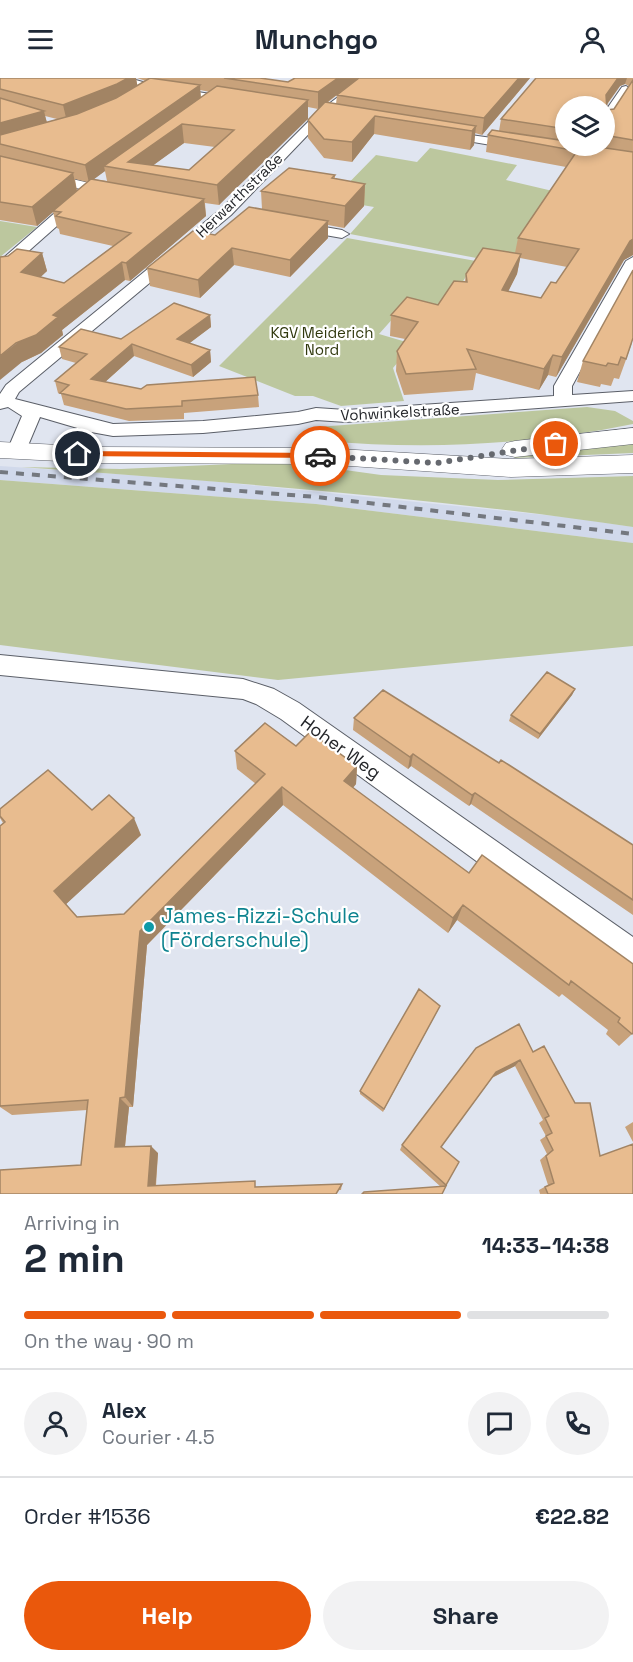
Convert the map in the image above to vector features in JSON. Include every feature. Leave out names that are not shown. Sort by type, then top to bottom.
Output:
[{"type":"main road","points":[[437,463],[511,450],[633,436]]},
{"type":"main road","points":[[8,450],[99,455],[321,456],[512,468],[633,464]]},
{"type":"street","points":[[118,78],[152,88],[251,104]]},
{"type":"street","points":[[136,97],[152,88],[163,78]]},
{"type":"street","name":"Herwarthstraße","points":[[2,400],[12,389],[232,213],[321,115],[369,78]]},
{"type":"street","points":[[615,106],[626,89]]},
{"type":"street","points":[[198,110],[216,98]]},
{"type":"street","points":[[427,132],[490,136],[534,149]]},
{"type":"street","points":[[474,154],[490,136]]},
{"type":"street","points":[[0,166],[124,195]]},
{"type":"street","points":[[0,184],[19,172]]},
{"type":"street","points":[[0,268],[109,175]]},
{"type":"street","points":[[203,208],[232,213]]},
{"type":"street","points":[[284,223],[342,234]]},
{"type":"street","points":[[563,402],[563,386],[633,261]]},
{"type":"street","name":"Vohwinkelstraße","points":[[2,400],[26,409],[45,412],[98,428],[130,430],[215,426],[298,418],[316,414],[346,416],[633,396]]},
{"type":"street","points":[[8,450],[30,421],[31,416],[26,409]]},
{"type":"street","name":"Hoher Weg","points":[[0,665],[232,688],[265,696],[290,711],[633,956]]},
{"type":"shaded area","points":[[0,466],[189,479],[575,518],[633,527],[633,543],[316,504],[0,480]]},
{"type":"green space","points":[[430,148],[517,165],[506,180],[557,192],[508,264],[350,234],[374,207],[332,200],[376,155],[417,162]]},
{"type":"green space","points":[[0,221],[37,227],[0,257]]},
{"type":"green space","name":"KGV Meiderich Nord","points":[[347,238],[476,261],[435,325],[396,315],[379,334],[413,344],[393,368],[404,401],[341,406],[313,396],[295,396],[219,366]]},
{"type":"green space","points":[[587,407],[615,411],[633,421],[633,424],[556,437],[440,445],[323,441],[317,427]]},
{"type":"green space","points":[[633,441],[633,453],[515,458],[513,456]]},
{"type":"green space","points":[[254,463],[309,465],[381,475],[498,480],[633,476],[633,527],[404,499],[21,467],[121,469]]},
{"type":"green space","points":[[0,480],[316,504],[633,543],[633,646],[278,680],[0,645]]},
{"type":"building","points":[[0,78],[128,78],[63,105],[0,89]]},
{"type":"building","points":[[150,78],[200,85],[85,165],[0,144],[0,135],[77,114],[116,98]]},
{"type":"building","points":[[224,78],[260,78],[288,82],[295,78],[338,78],[318,92]]},
{"type":"building","points":[[359,78],[519,78],[484,118],[337,95]]},
{"type":"building","points":[[536,78],[618,78],[606,96],[555,96],[555,127],[501,119]]},
{"type":"building","points":[[633,80],[633,140],[615,137],[615,107]]},
{"type":"building","points":[[217,86],[308,100],[217,185],[104,166]],"holes":[[[182,124],[234,130],[189,170],[128,162]]]},
{"type":"building","points":[[0,98],[44,111],[0,123]]},
{"type":"building","points":[[325,102],[476,126],[472,131],[375,116],[352,142],[324,139],[308,120]]},
{"type":"building","points":[[492,130],[555,139],[555,147],[488,135]]},
{"type":"building","points":[[615,149],[633,152],[633,239],[562,357],[553,355],[544,369],[467,349],[476,369],[406,374],[397,351],[418,322],[391,315],[407,297],[438,305],[454,281],[467,282],[466,274],[483,248],[521,254],[502,290],[541,298],[551,282],[556,283],[579,249],[518,238],[574,156],[615,156]]},
{"type":"building","points":[[0,156],[73,173],[32,207],[0,202]]},
{"type":"building","points":[[289,168],[335,175],[332,178],[365,184],[345,206],[261,191]]},
{"type":"building","points":[[91,179],[204,199],[126,263],[122,262],[53,315],[58,317],[36,335],[16,343],[0,356],[0,257],[8,256],[17,249],[42,253],[21,272],[64,283],[131,233],[56,216],[61,212],[53,211]]},
{"type":"building","points":[[249,207],[328,221],[290,260],[232,248],[198,280],[147,268],[193,231],[215,235]]},
{"type":"building","points":[[633,270],[633,338],[626,359],[621,357],[618,365],[608,363],[606,366],[583,361]]},
{"type":"building","points":[[174,303],[210,315],[177,339],[210,350],[191,365],[132,344],[91,379],[141,389],[147,385],[255,377],[258,395],[182,401],[182,406],[126,409],[60,393],[69,385],[55,381],[87,354],[59,347],[81,329],[121,339]]},
{"type":"building","points":[[547,672],[575,689],[540,734],[511,715]]},
{"type":"building","points":[[383,690],[499,763],[501,760],[633,845],[633,900],[475,793],[472,795],[413,754],[410,757],[354,718]]},
{"type":"building","points":[[265,723],[296,746],[310,732],[357,766],[344,781],[469,873],[482,855],[633,964],[633,1033],[618,1022],[620,1018],[571,981],[569,985],[463,905],[453,918],[282,787],[140,931],[125,1097],[120,1098],[115,1147],[151,1146],[148,1186],[255,1181],[255,1187],[342,1184],[336,1194],[0,1194],[0,1170],[81,1165],[88,1100],[0,1106],[0,826],[5,822],[0,816],[0,809],[48,770],[92,810],[109,795],[134,818],[54,891],[77,917],[124,914],[265,774],[235,751]]},
{"type":"building","points":[[419,989],[440,1006],[384,1109],[360,1091]]},
{"type":"building","points":[[519,1024],[533,1052],[544,1046],[575,1103],[590,1103],[600,1156],[633,1144],[633,1194],[548,1194],[545,1187],[554,1183],[546,1156],[553,1150],[546,1136],[552,1133],[545,1118],[549,1116],[520,1060],[496,1072],[441,1147],[459,1162],[446,1185],[402,1145],[476,1048]]},
{"type":"building","points":[[446,1186],[442,1194],[362,1194],[364,1192]]},
{"type":"railway","points":[[0,472],[317,497],[633,534]]},
{"type":"way so far","points":[[320,456],[437,463],[556,444]]},
{"type":"place","name":"James-Rizzi-Schule (Förderschule)","points":[[149,927]]},
{"type":"route","points":[[78,454],[320,456]]}]
